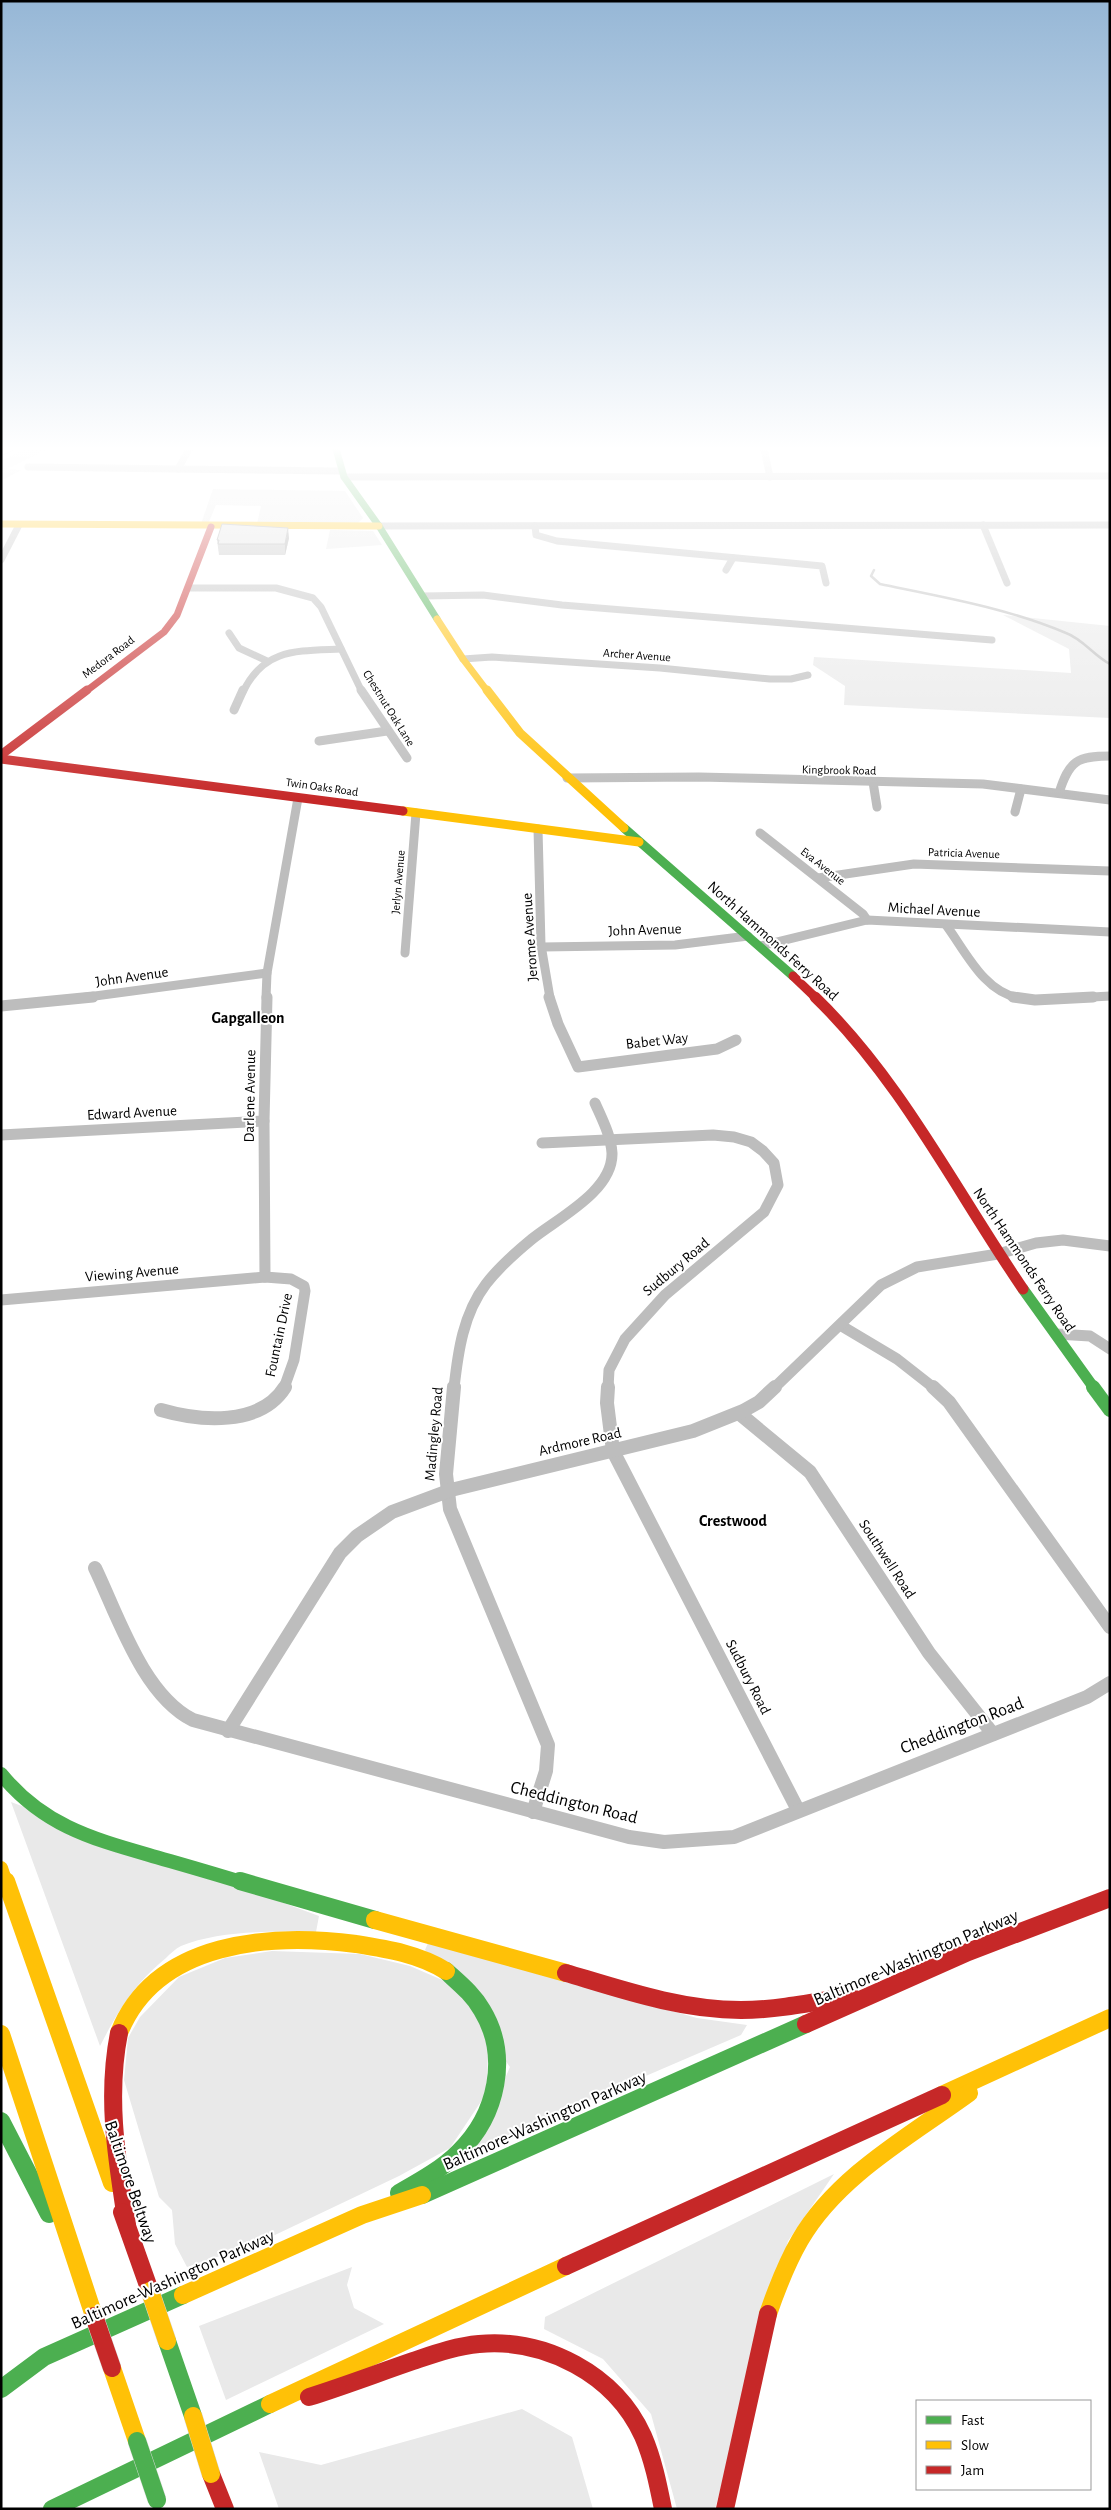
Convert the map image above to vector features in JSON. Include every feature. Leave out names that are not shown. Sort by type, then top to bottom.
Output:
[{"type":"main road","name":"Medora Road","points":[[1,755],[164,632],[177,615],[196,566]]},
{"type":"main road","name":"North Hammonds Ferry Road","points":[[404,566],[485,691],[520,733],[639,842],[760,946],[826,1008],[858,1044],[931,1147],[998,1254],[1110,1410]]},
{"type":"main road","name":"Twin Oaks Road","points":[[1,759],[639,842]]},
{"type":"main road","points":[[1,1774],[9,1786],[31,1807],[56,1824],[111,1846],[674,2003],[705,2008],[744,2010],[785,2007],[852,1996],[968,1952]]},
{"type":"main road","name":"Baltimore Beltway","points":[[1,1868],[225,2509]]},
{"type":"main road","name":"Baltimore-Washington Parkway","points":[[1,2389],[44,2357],[362,2215],[430,2192],[968,1952],[1110,1898]]},
{"type":"main road","points":[[127,2225],[109,2094],[112,2058],[120,2030],[132,2007],[151,1986],[171,1969],[195,1956],[218,1947],[248,1942],[334,1942],[373,1947],[408,1956],[442,1968],[471,1990],[490,2018],[498,2046],[498,2074],[492,2100],[481,2125],[464,2146],[438,2170],[362,2215]]},
{"type":"main road","points":[[52,2509],[367,2357],[1110,2018]]},
{"type":"main road","points":[[1,2034],[79,2272],[159,2504]]},
{"type":"main road","points":[[725,2509],[765,2321],[777,2283],[792,2249],[813,2219],[831,2198],[870,2162],[912,2135],[1006,2065]]},
{"type":"main road","points":[[1,2121],[79,2272]]},
{"type":"main road","points":[[222,2427],[441,2352],[479,2344],[515,2343],[550,2351],[583,2366],[610,2388],[633,2417],[647,2448],[663,2509]]},
{"type":"main road","points":[[1,2375],[44,2357]]},
{"type":"main road","points":[[56,2509],[69,2500]]},
{"type":"street","points":[[726,570],[728,566]]},
{"type":"street","points":[[822,566],[826,584]]},
{"type":"street","points":[[1000,566],[1007,582]]},
{"type":"street","name":"Chestnut Oak Lane","points":[[188,588],[276,588],[313,598],[321,607],[363,694],[406,758]]},
{"type":"street","points":[[423,596],[483,595],[572,606],[992,640]]},
{"type":"street","points":[[230,633],[234,645],[240,650],[267,661]]},
{"type":"street","points":[[234,710],[254,672],[267,661],[304,652],[341,649]]},
{"type":"street","name":"Archer Avenue","points":[[463,659],[492,658],[660,668],[770,679],[791,678],[808,674]]},
{"type":"street","points":[[319,741],[387,731]]},
{"type":"street","points":[[1060,793],[1066,772],[1073,762],[1086,757],[1110,756]]},
{"type":"street","name":"Kingbrook Road","points":[[568,778],[699,777],[983,784],[1110,800]]},
{"type":"street","points":[[873,782],[877,807]]},
{"type":"street","points":[[1015,812],[1021,789]]},
{"type":"street","name":"Darlene Avenue","points":[[265,1277],[264,1122],[267,973],[298,798]]},
{"type":"street","name":"Jerlyn Avenue","points":[[405,953],[416,813]]},
{"type":"street","name":"Jerome Avenue","points":[[538,830],[542,947],[553,1010],[578,1067]]},
{"type":"street","name":"Eva Avenue","points":[[760,833],[863,914],[867,920]]},
{"type":"street","name":"Patricia Avenue","points":[[818,878],[914,864],[1110,871]]},
{"type":"street","name":"Michael Avenue","points":[[760,946],[867,920],[1110,932]]},
{"type":"street","points":[[946,925],[993,986],[1005,996],[1024,1000],[1110,996]]},
{"type":"street","name":"John Avenue","points":[[542,947],[675,945],[748,936]]},
{"type":"street","name":"John Avenue","points":[[1,1006],[105,996],[267,973]]},
{"type":"street","name":"Babet Way","points":[[578,1067],[717,1049],[736,1040]]},
{"type":"street","name":"Madingley Road","points":[[533,1812],[549,1762],[548,1745],[445,1491],[458,1353],[465,1322],[472,1307],[492,1276],[511,1257],[598,1189],[612,1164],[611,1140],[595,1102]]},
{"type":"street","name":"Edward Avenue","points":[[1,1136],[264,1122]]},
{"type":"street","name":"Sudbury Road","points":[[542,1143],[713,1135],[734,1137],[751,1142],[774,1163],[778,1185],[764,1212],[665,1295],[625,1339],[609,1370],[606,1403],[613,1451],[798,1810]]},
{"type":"street","name":"Ardmore Road","points":[[228,1731],[340,1553],[362,1529],[390,1511],[445,1491],[689,1432],[740,1414],[759,1402],[881,1285],[917,1266],[998,1254],[1036,1243],[1063,1240],[1083,1241],[1110,1246]]},
{"type":"street","name":"Viewing Avenue","points":[[1,1300],[265,1277]]},
{"type":"street","name":"Fountain Drive","points":[[161,1410],[189,1418],[232,1416],[266,1405],[281,1394],[290,1371],[306,1291],[300,1282],[291,1278],[265,1277]]},
{"type":"street","points":[[840,1325],[902,1360],[926,1379],[949,1402],[1110,1628]]},
{"type":"street","points":[[1056,1334],[1090,1336],[1110,1349]]},
{"type":"street","name":"Southwell Road","points":[[740,1414],[810,1472],[929,1653],[993,1734]]},
{"type":"street","name":"Cheddington Road","points":[[95,1568],[151,1684],[168,1704],[189,1719],[629,1837],[664,1842],[734,1837],[798,1810],[1087,1697],[1110,1683]]},
{"type":"shaded area","points":[[1003,615],[1110,626],[1110,718],[844,705],[845,686],[813,665],[814,657],[1071,673],[1069,649]]},
{"type":"shaded area","points":[[11,1802],[319,1916],[316,1932],[230,1934],[181,1946],[145,1977],[136,1988],[121,2009],[100,2046]]},
{"type":"shaded area","points":[[428,1943],[697,2018],[747,2025],[741,2035],[474,2150],[510,2067],[425,1950]]},
{"type":"shaded area","points":[[272,1951],[360,1954],[410,1966],[456,1986],[489,2037],[486,2094],[450,2148],[399,2176],[256,2244],[187,2267],[175,2244],[172,2210],[159,2197],[124,2080],[128,2038],[140,2017],[179,1977],[225,1958]]},
{"type":"shaded area","points":[[834,2174],[788,2241],[715,2509],[677,2509],[651,2414],[603,2359],[544,2329],[545,2317]]},
{"type":"shaded area","points":[[352,2267],[347,2285],[354,2308],[384,2324],[226,2400],[199,2326]]},
{"type":"shaded area","points":[[522,2409],[572,2437],[593,2509],[279,2509],[259,2452],[321,2465]]},
{"type":"waterway","points":[[874,570],[871,576],[880,584],[998,610],[1044,624],[1078,639],[1110,664]]},
{"type":"traffic: fast","points":[[404,566],[437,619]]},
{"type":"traffic: fast","points":[[624,828],[793,976]]},
{"type":"traffic: fast","points":[[1023,1289],[1110,1410]]},
{"type":"traffic: fast","points":[[1,1774],[21,1796],[43,1814],[95,1840],[375,1920]]},
{"type":"traffic: fast","points":[[399,2193],[442,2166],[464,2147],[480,2125],[491,2101],[497,2077],[497,2054],[492,2031],[482,2009],[467,1989],[446,1971]]},
{"type":"traffic: fast","points":[[422,2195],[806,2024]]},
{"type":"traffic: fast","points":[[1,2121],[49,2214]]},
{"type":"traffic: fast","points":[[1,2389],[44,2357],[183,2295]]},
{"type":"traffic: fast","points":[[167,2341],[193,2416]]},
{"type":"traffic: fast","points":[[52,2509],[270,2404]]},
{"type":"traffic: fast","points":[[137,2441],[157,2500]]},
{"type":"traffic: slow","points":[[437,619],[463,659],[520,733],[624,828]]},
{"type":"traffic: slow","points":[[403,811],[639,842]]},
{"type":"traffic: slow","points":[[1,1868],[112,2183]]},
{"type":"traffic: slow","points":[[375,1920],[566,1973]]},
{"type":"traffic: slow","points":[[119,2033],[132,2008],[151,1987],[174,1969],[199,1956],[225,1947],[281,1939],[339,1942],[398,1951],[428,1961],[446,1971]]},
{"type":"traffic: slow","points":[[942,2095],[1110,2018]]},
{"type":"traffic: slow","points":[[1,2034],[94,2316]]},
{"type":"traffic: slow","points":[[768,2314],[782,2273],[801,2239],[822,2210],[847,2184],[874,2161],[969,2093]]},
{"type":"traffic: slow","points":[[183,2295],[362,2215],[422,2195]]},
{"type":"traffic: slow","points":[[270,2404],[566,2266]]},
{"type":"traffic: slow","points":[[150,2291],[167,2341]]},
{"type":"traffic: slow","points":[[112,2368],[137,2441]]},
{"type":"traffic: slow","points":[[193,2416],[211,2474]]},
{"type":"traffic: jam","points":[[1,755],[164,632],[177,615],[196,566]]},
{"type":"traffic: jam","points":[[1,759],[403,811]]},
{"type":"traffic: jam","points":[[793,976],[828,1010],[889,1085],[1023,1289]]},
{"type":"traffic: jam","points":[[806,2024],[968,1952],[1110,1898]]},
{"type":"traffic: jam","points":[[566,1973],[652,1998],[719,2009],[769,2009],[851,1996]]},
{"type":"traffic: jam","points":[[119,2033],[114,2057],[112,2105],[113,2129],[127,2225]]},
{"type":"traffic: jam","points":[[566,2266],[942,2095]]},
{"type":"traffic: jam","points":[[122,2212],[150,2291]]},
{"type":"traffic: jam","points":[[725,2509],[768,2314]]},
{"type":"traffic: jam","points":[[94,2316],[112,2368]]},
{"type":"traffic: jam","points":[[309,2397],[430,2356],[469,2345],[503,2344],[526,2346],[549,2353],[591,2374],[625,2406],[638,2426],[647,2446],[654,2466],[663,2509]]},
{"type":"traffic: jam","points":[[211,2474],[225,2509]]},
{"type":"district","name":"Gapgalleon","points":[[248,1018]]},
{"type":"district","name":"Crestwood","points":[[733,1521]]}]
